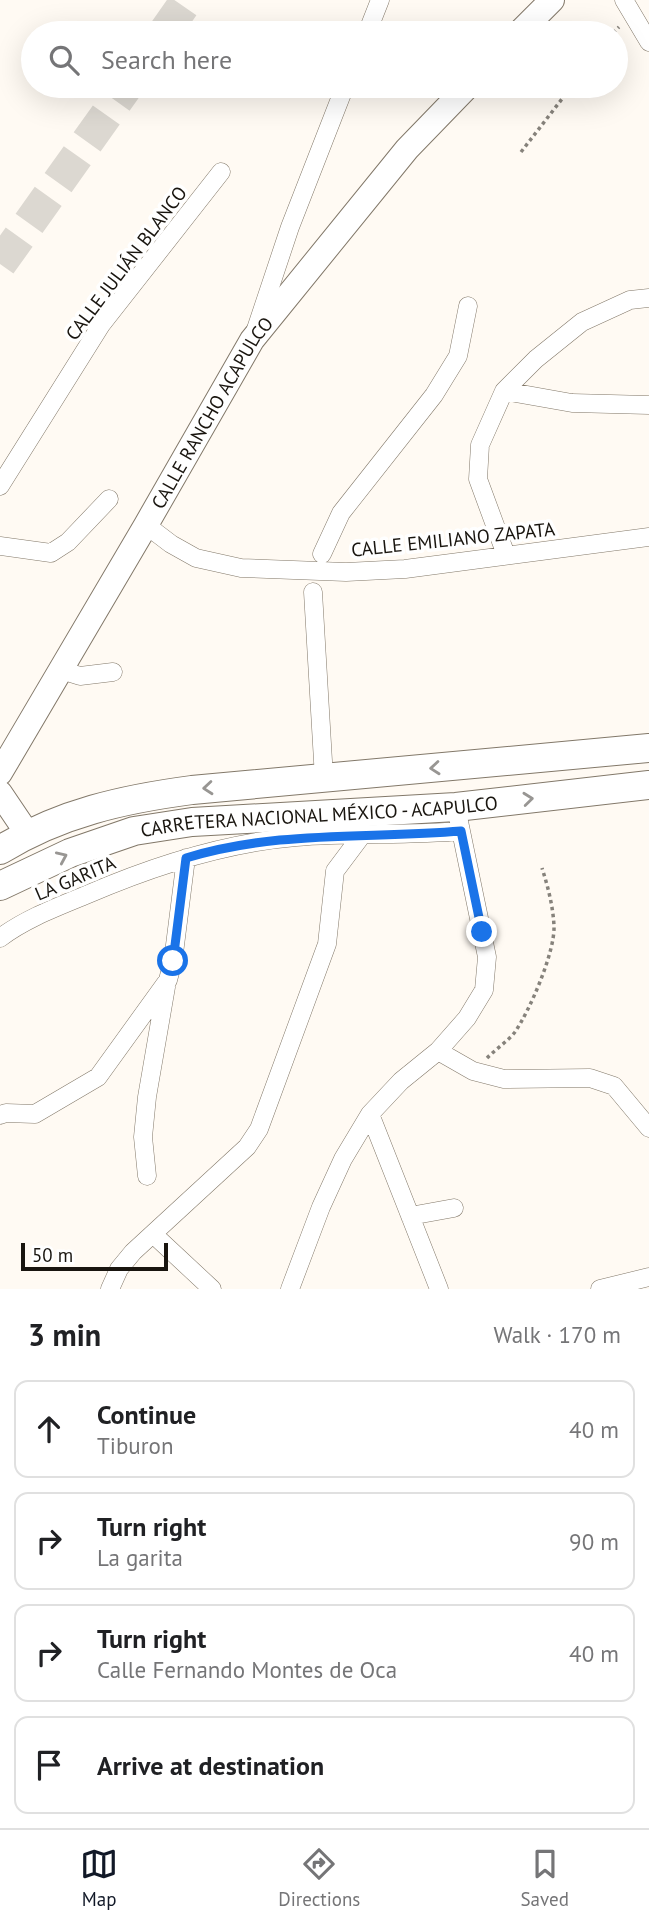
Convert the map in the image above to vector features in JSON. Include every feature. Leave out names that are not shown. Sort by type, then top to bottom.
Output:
[{"type":"main road","points":[[531,21],[551,0]]},
{"type":"main road","name":"CALLE RANCHO ACAPULCO","points":[[0,773],[252,340],[407,149],[456,98]]},
{"type":"main road","name":"CARRETERA NACIONAL MÉXICO - ACAPULCO","points":[[0,850],[27,833],[71,816],[131,799],[192,790],[649,748]]},
{"type":"main road","name":"CARRETERA NACIONAL MÉXICO - ACAPULCO","points":[[0,886],[70,853],[134,831],[192,822],[459,819],[649,785]]},
{"type":"main road","points":[[0,793],[27,833]]},
{"type":"street","points":[[372,21],[380,0]]},
{"type":"street","points":[[624,0],[649,42]]},
{"type":"street","points":[[252,340],[290,227],[340,98]]},
{"type":"street","name":"CALLE JULIÁN BLANCO","points":[[0,486],[101,325],[221,172]]},
{"type":"street","points":[[506,555],[478,479],[480,445],[504,391],[536,359],[582,323],[630,300],[649,298]]},
{"type":"street","points":[[322,554],[341,513],[434,395],[458,356],[468,306]]},
{"type":"street","points":[[504,391],[572,404],[649,405]]},
{"type":"street","points":[[0,546],[51,553],[68,542],[109,499]]},
{"type":"street","name":"CALLE EMILIANO ZAPATA","points":[[146,525],[196,558],[241,568],[346,572],[405,569],[649,537]]},
{"type":"street","points":[[313,592],[324,778]]},
{"type":"street","points":[[61,670],[80,676],[113,672]]},
{"type":"street","points":[[290,1289],[321,1206],[343,1159],[370,1114],[401,1081],[438,1051],[467,1018],[484,990],[487,957],[459,819]]},
{"type":"street","name":"LA GARITA","points":[[0,938],[58,906],[114,883],[221,847],[283,839],[362,835],[459,819]]},
{"type":"street","points":[[110,1289],[120,1269],[153,1234],[247,1147],[259,1129],[327,944],[335,871],[362,835]]},
{"type":"street","points":[[147,1176],[143,1137],[146,1097],[173,961],[186,858]]},
{"type":"street","points":[[0,1115],[35,1114],[97,1077],[168,980]]},
{"type":"street","points":[[438,1051],[473,1071],[504,1079],[590,1078],[614,1086],[649,1128]]},
{"type":"street","points":[[370,1114],[439,1289]]},
{"type":"street","points":[[410,1216],[454,1208]]},
{"type":"street","points":[[153,1234],[212,1289]]},
{"type":"street","points":[[600,1289],[649,1277]]},
{"type":"path","points":[[521,152],[563,98]]},
{"type":"path","points":[[473,1071],[514,1033],[545,968],[554,929],[550,894],[542,868]]},
{"type":"tunnel","points":[[172,21],[187,0]]},
{"type":"tunnel","points":[[0,264],[118,98]]},
{"type":"route","points":[[173,961],[186,858],[221,847],[296,837],[461,831],[482,932]]}]
